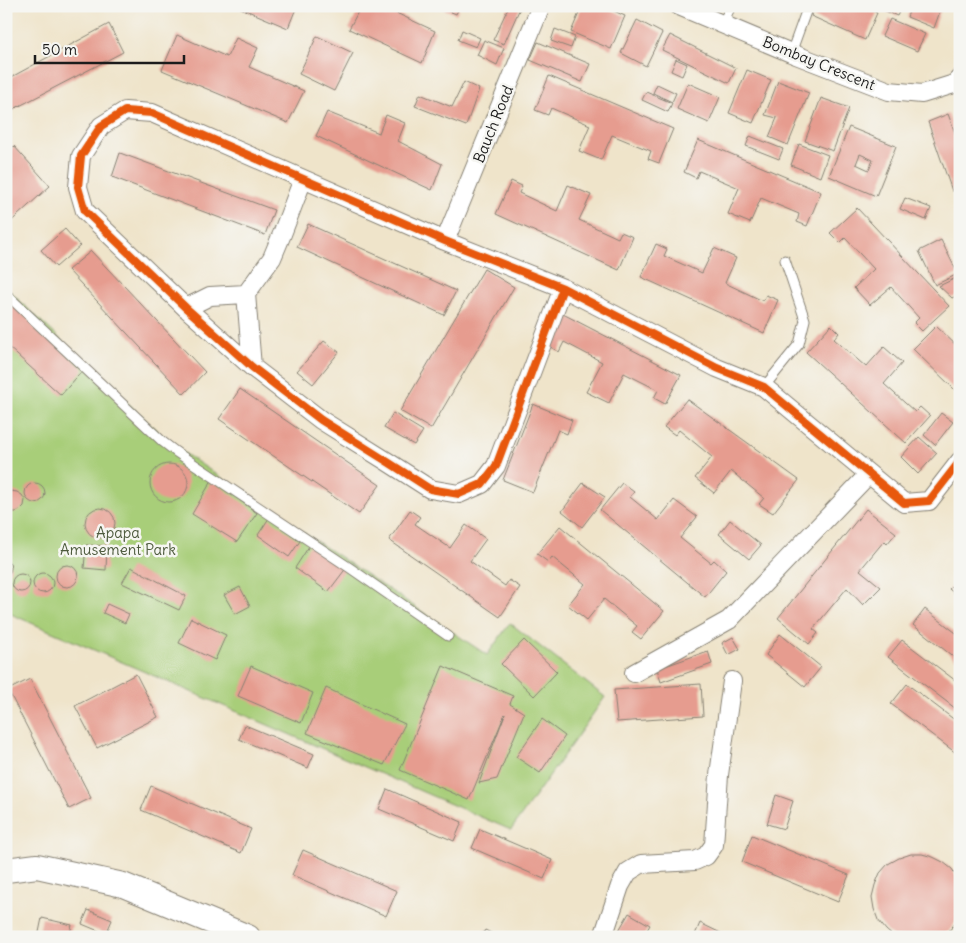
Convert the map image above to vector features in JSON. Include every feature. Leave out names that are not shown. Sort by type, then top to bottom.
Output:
[{"type":"main road","points":[[6,870],[37,866],[122,885],[248,937]]},
{"type":"street","name":"Bauch Road","points":[[445,241],[541,6]]},
{"type":"street","name":"Bombay Crescent","points":[[679,6],[791,53],[889,91],[922,94],[954,84],[960,78]]},
{"type":"street","points":[[563,288],[496,466],[482,484],[459,494],[430,488],[320,420],[252,367],[186,308],[86,211],[78,187],[81,156],[101,126],[125,111],[152,114],[445,241],[563,288],[717,368],[764,387],[904,504],[930,501],[960,461]]},
{"type":"street","points":[[252,367],[246,294],[272,258],[303,179]]},
{"type":"street","points":[[186,308],[210,296],[246,294]]},
{"type":"street","points":[[634,673],[729,620],[869,474]]},
{"type":"street","points":[[603,937],[620,886],[628,872],[641,864],[695,862],[706,856],[714,845],[719,775],[732,681]]},
{"type":"lane","points":[[722,25],[731,6]]},
{"type":"lane","points":[[791,53],[808,6]]},
{"type":"lane","points":[[764,387],[800,344],[805,320],[785,260]]},
{"type":"lane","points":[[6,294],[163,442],[448,636]]},
{"type":"green space","name":"Apapa Amusement Park","points":[[6,288],[172,445],[487,655],[510,623],[605,697],[511,830],[6,612]]},
{"type":"building","points":[[236,6],[297,6],[288,28]]},
{"type":"building","points":[[361,6],[381,6],[435,31],[422,63],[349,29]]},
{"type":"building","points":[[437,6],[460,6],[456,14]]},
{"type":"building","points":[[509,6],[520,8],[504,44],[493,40]]},
{"type":"building","points":[[582,6],[603,6],[625,16],[611,49],[571,32]]},
{"type":"building","points":[[816,6],[863,6],[877,13],[865,40],[811,16]]},
{"type":"building","points":[[882,6],[902,6],[897,16],[881,9]]},
{"type":"building","points":[[911,6],[942,6],[934,28],[907,17]]},
{"type":"building","points":[[890,19],[925,34],[917,51],[882,36]]},
{"type":"building","points":[[637,20],[662,33],[646,66],[621,53]]},
{"type":"building","points":[[109,24],[123,52],[6,113],[6,80]]},
{"type":"building","points":[[555,29],[575,37],[571,48],[551,41]]},
{"type":"building","points":[[462,30],[480,38],[476,47],[458,40]]},
{"type":"building","points":[[177,35],[227,57],[236,38],[258,48],[249,67],[304,91],[288,123],[162,70]]},
{"type":"building","points":[[670,35],[736,68],[729,83],[662,50]]},
{"type":"building","points":[[317,36],[353,53],[334,91],[299,74]]},
{"type":"building","points":[[484,40],[504,48],[497,65],[477,55]]},
{"type":"building","points":[[538,42],[590,64],[582,82],[530,60]]},
{"type":"building","points":[[676,59],[687,64],[682,76],[671,71]]},
{"type":"building","points":[[747,70],[771,80],[753,123],[729,113]]},
{"type":"building","points":[[549,76],[673,129],[659,163],[648,159],[651,151],[612,135],[601,160],[579,151],[590,125],[551,108],[548,115],[535,110]]},
{"type":"building","points":[[778,81],[809,93],[788,145],[769,137],[777,118],[765,115]]},
{"type":"building","points":[[464,82],[479,89],[466,126],[415,106],[420,94],[452,107]]},
{"type":"building","points":[[688,83],[720,97],[709,123],[677,109]]},
{"type":"building","points":[[657,84],[676,93],[672,102],[653,93]]},
{"type":"building","points":[[646,92],[672,103],[668,112],[642,100]]},
{"type":"building","points":[[821,98],[849,108],[833,151],[805,141]]},
{"type":"building","points":[[327,112],[379,133],[386,115],[405,123],[398,141],[442,164],[432,190],[316,136]]},
{"type":"building","points":[[948,114],[960,146],[960,190],[952,191],[928,122]]},
{"type":"building","points":[[849,127],[896,146],[876,196],[829,176]],"holes":[[[860,154],[873,160],[869,170],[856,164]]]},
{"type":"building","points":[[750,136],[783,149],[779,159],[746,146]]},
{"type":"building","points":[[698,140],[821,192],[807,226],[797,222],[799,214],[761,198],[750,223],[728,214],[739,188],[699,171],[696,178],[684,172]]},
{"type":"building","points":[[799,144],[828,155],[820,177],[791,165]]},
{"type":"building","points":[[14,146],[50,186],[6,226],[6,153]]},
{"type":"building","points":[[120,153],[274,210],[265,235],[112,177]]},
{"type":"building","points":[[511,181],[522,186],[519,193],[557,211],[568,185],[591,195],[579,220],[618,238],[621,232],[633,237],[619,270],[496,214]]},
{"type":"building","points":[[905,198],[931,208],[926,220],[900,209]]},
{"type":"building","points":[[857,208],[949,306],[922,331],[914,323],[919,318],[891,287],[870,305],[854,288],[874,269],[845,238],[840,243],[830,233]]},
{"type":"building","points":[[308,224],[456,291],[444,315],[297,247]]},
{"type":"building","points":[[65,229],[80,246],[56,267],[41,250]]},
{"type":"building","points":[[941,240],[958,274],[935,285],[919,251]]},
{"type":"building","points":[[656,244],[667,249],[664,256],[702,273],[714,248],[736,258],[725,283],[763,301],[766,295],[778,300],[764,333],[641,277]]},
{"type":"building","points":[[91,251],[205,372],[184,394],[68,270]]},
{"type":"building","points":[[484,269],[514,287],[431,429],[400,411]]},
{"type":"building","points":[[958,277],[960,281],[960,294],[952,298],[939,286]]},
{"type":"building","points":[[6,298],[84,369],[61,395],[6,345]]},
{"type":"building","points":[[563,314],[681,375],[665,404],[654,398],[658,390],[624,373],[609,403],[586,392],[602,362],[564,342],[559,352],[547,345]]},
{"type":"building","points":[[831,325],[839,333],[834,339],[866,367],[884,347],[902,363],[884,384],[915,412],[920,407],[930,416],[906,443],[806,352]]},
{"type":"building","points":[[936,326],[960,349],[960,384],[955,390],[913,349]]},
{"type":"building","points":[[324,341],[339,352],[313,384],[297,371]]},
{"type":"building","points":[[240,389],[380,485],[359,514],[219,419]]},
{"type":"building","points":[[687,399],[799,480],[773,513],[759,504],[764,498],[731,471],[714,493],[695,478],[712,457],[679,430],[675,435],[664,427]]},
{"type":"building","points":[[533,404],[572,420],[567,434],[558,430],[533,492],[503,480]]},
{"type":"building","points":[[393,413],[423,431],[414,445],[384,428]]},
{"type":"building","points":[[941,413],[953,422],[935,445],[924,435]]},
{"type":"building","points":[[919,437],[937,453],[918,474],[901,457]]},
{"type":"building","points":[[169,464],[182,470],[188,483],[182,496],[169,502],[156,496],[150,483],[156,470]]},
{"type":"building","points":[[212,480],[257,513],[237,542],[192,514]]},
{"type":"building","points":[[31,483],[39,483],[45,489],[45,497],[39,503],[31,503],[25,497],[25,489]]},
{"type":"building","points":[[583,483],[605,497],[582,527],[562,511]]},
{"type":"building","points":[[622,483],[634,492],[630,497],[658,520],[674,500],[697,517],[680,538],[711,563],[714,560],[726,571],[705,597],[600,510]]},
{"type":"building","points":[[11,491],[22,495],[25,500],[24,506],[16,512],[6,508],[6,495]]},
{"type":"building","points":[[100,508],[111,512],[115,523],[111,534],[100,538],[89,534],[85,523],[89,512]]},
{"type":"building","points":[[866,509],[896,533],[887,544],[884,541],[860,570],[881,587],[863,605],[847,588],[813,629],[818,633],[809,644],[778,618]]},
{"type":"building","points":[[410,510],[420,517],[415,524],[450,548],[466,525],[486,539],[470,561],[505,586],[509,580],[520,587],[500,617],[389,540]]},
{"type":"building","points":[[269,518],[300,541],[289,557],[258,535]]},
{"type":"building","points":[[730,520],[761,545],[749,559],[719,534]]},
{"type":"building","points":[[560,526],[664,611],[641,639],[632,632],[637,626],[604,599],[587,620],[568,605],[585,584],[552,557],[548,562],[537,554]]},
{"type":"building","points":[[311,543],[347,567],[328,592],[295,568]]},
{"type":"building","points":[[86,545],[107,546],[106,570],[84,568]]},
{"type":"building","points":[[6,560],[11,568],[6,577]]},
{"type":"building","points":[[67,565],[77,572],[78,576],[71,586],[67,587],[57,580],[56,576],[63,566]]},
{"type":"building","points":[[131,567],[186,596],[179,610],[122,583]]},
{"type":"building","points":[[43,573],[50,576],[53,583],[50,590],[43,593],[36,590],[33,583],[36,576]]},
{"type":"building","points":[[17,574],[25,574],[30,579],[28,590],[17,592],[12,587],[12,579]]},
{"type":"building","points":[[960,578],[960,598],[949,589]]},
{"type":"building","points":[[240,587],[250,606],[235,614],[224,595]]},
{"type":"building","points":[[107,604],[129,614],[125,623],[103,613]]},
{"type":"building","points":[[925,609],[960,636],[960,662],[913,625]]},
{"type":"building","points":[[191,618],[226,635],[215,660],[179,643]]},
{"type":"building","points":[[780,634],[821,667],[805,687],[766,655]]},
{"type":"building","points":[[733,637],[740,649],[728,655],[722,643]]},
{"type":"building","points":[[524,640],[557,672],[534,696],[501,664]]},
{"type":"building","points":[[902,640],[960,684],[960,712],[888,657]]},
{"type":"building","points":[[708,651],[712,664],[661,682],[657,669]]},
{"type":"building","points":[[251,666],[313,693],[301,723],[238,696]]},
{"type":"building","points":[[443,666],[513,696],[510,704],[524,713],[497,779],[479,783],[505,714],[469,800],[400,770]]},
{"type":"building","points":[[136,674],[158,717],[97,748],[75,706]]},
{"type":"building","points":[[30,679],[91,798],[69,809],[8,690]]},
{"type":"building","points":[[701,684],[703,716],[617,722],[614,690]]},
{"type":"building","points":[[907,684],[960,724],[960,756],[891,704]]},
{"type":"building","points":[[326,688],[405,724],[384,765],[307,733]]},
{"type":"building","points":[[542,719],[565,736],[540,773],[516,757]]},
{"type":"building","points":[[245,725],[314,754],[308,768],[239,739]]},
{"type":"building","points":[[151,786],[251,829],[241,853],[141,810]]},
{"type":"building","points":[[387,789],[462,822],[454,841],[379,809]]},
{"type":"building","points":[[776,795],[793,801],[784,829],[767,824]]},
{"type":"building","points":[[480,829],[552,860],[544,879],[472,848]]},
{"type":"building","points":[[752,835],[849,875],[838,902],[742,862]]},
{"type":"building","points":[[303,850],[397,891],[386,916],[292,875]]},
{"type":"building","points":[[911,854],[922,854],[943,862],[952,869],[960,884],[960,914],[949,931],[942,937],[894,937],[878,920],[872,897],[880,873],[888,864]]},
{"type":"building","points":[[88,910],[112,920],[106,934],[82,924]]},
{"type":"building","points":[[629,913],[650,925],[643,937],[626,937],[618,932]]},
{"type":"building","points":[[42,918],[72,925],[69,937],[38,937]]},
{"type":"building","points":[[700,923],[729,937],[694,937]]},
{"type":"building","points":[[485,930],[499,937],[482,937]]},
{"type":"cycle path","points":[[563,288],[496,466],[482,484],[459,494],[430,489],[321,420],[252,367],[186,308],[85,211],[78,187],[81,156],[101,126],[125,111],[152,113],[445,241],[563,288],[717,368],[764,387],[904,503],[929,501],[960,461]]}]
